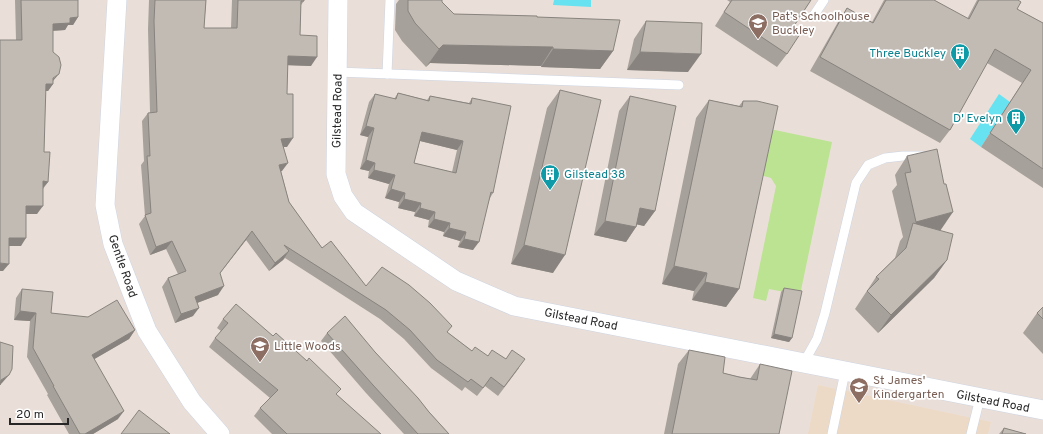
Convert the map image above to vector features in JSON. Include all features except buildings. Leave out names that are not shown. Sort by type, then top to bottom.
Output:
[{"type":"street","name":"Gentle Road","points":[[117,0],[105,205],[113,244],[146,331],[192,402],[220,434]]},
{"type":"street","name":"Gilstead Road","points":[[338,0],[336,174],[343,196],[354,212],[456,281],[514,306],[1043,410]]},
{"type":"lane","points":[[387,74],[390,0]]},
{"type":"lane","points":[[814,15],[824,0]]},
{"type":"lane","points":[[337,72],[678,85]]},
{"type":"lane","points":[[803,364],[817,339],[825,313],[856,183],[868,164],[885,158],[920,155],[930,161]]},
{"type":"lane","points":[[832,434],[845,372]]},
{"type":"lane","points":[[971,434],[980,398]]},
{"type":"shaded area","name":"St James' Kindergarten","points":[[818,385],[991,422],[988,434],[808,434]]},
{"type":"green space","points":[[770,129],[832,142],[800,295],[769,289],[766,301],[753,298],[776,186],[771,178],[760,175]]},
{"type":"water","points":[[554,0],[591,0],[591,7],[553,5]]},
{"type":"water","points":[[999,94],[1010,102],[981,147],[970,139]]},
{"type":"place","name":"Pat’s Schoolhouse Buckley","points":[[758,40]]},
{"type":"place","name":"Three Buckley","points":[[960,70]]},
{"type":"place","name":"D' Evelyn","points":[[1016,135]]},
{"type":"place","name":"Gilstead 38","points":[[550,191]]},
{"type":"place","name":"Little Woods","points":[[260,363]]},
{"type":"place","name":"St James' Kindergarten","points":[[859,404]]}]
